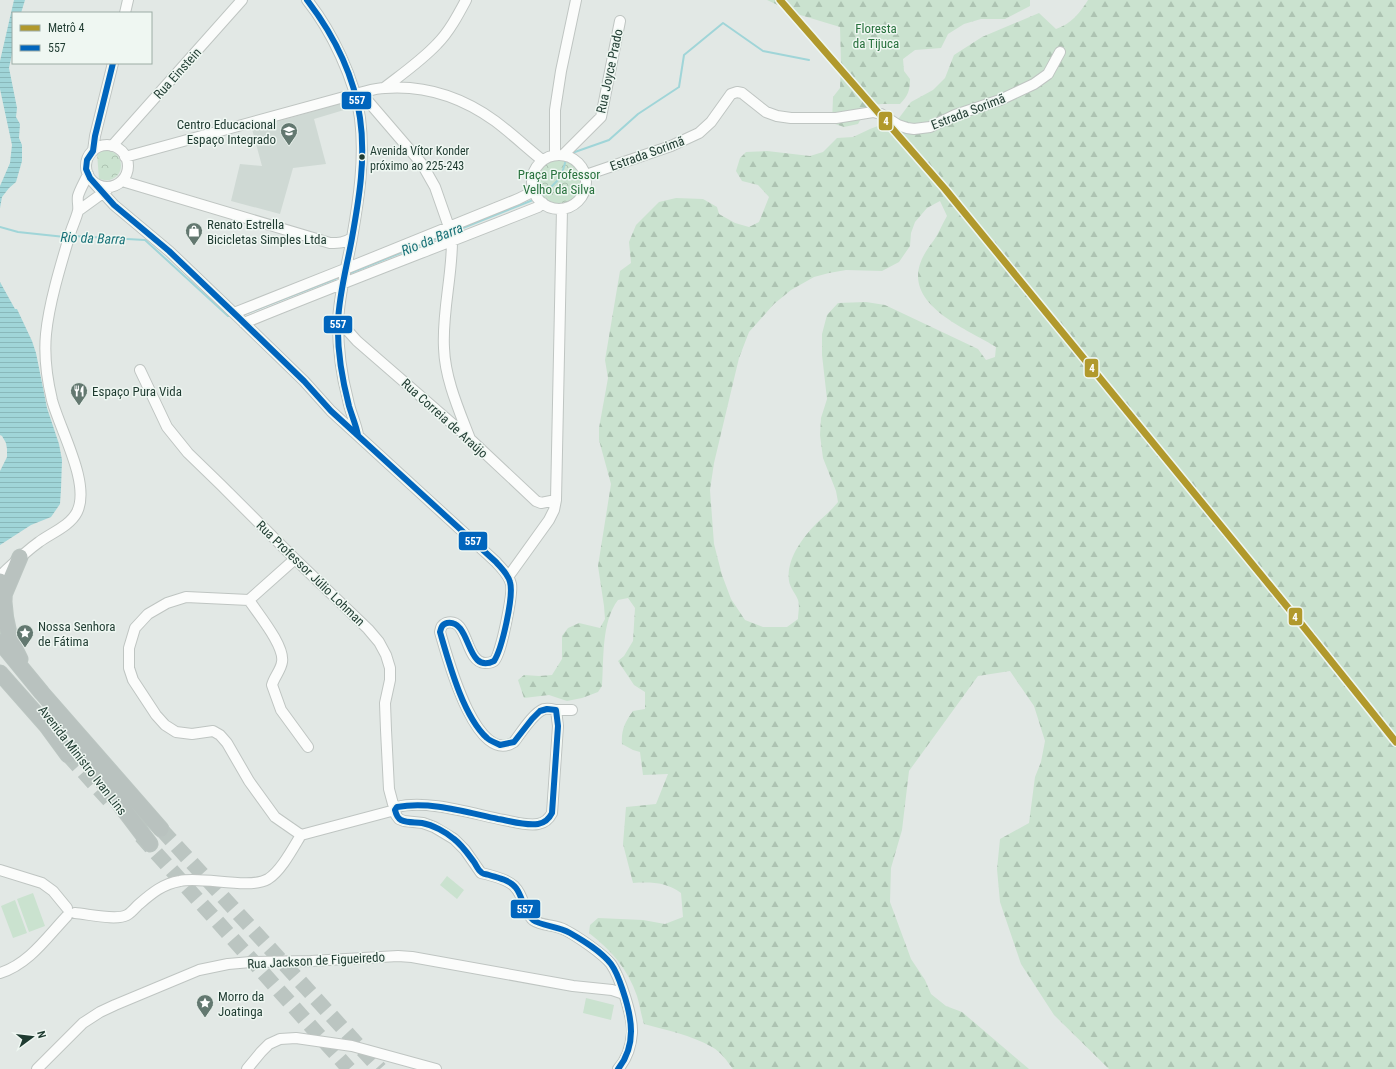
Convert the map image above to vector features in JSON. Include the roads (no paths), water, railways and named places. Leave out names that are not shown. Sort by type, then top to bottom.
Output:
[{"type":"highway","points":[[4,595],[20,557]]},
{"type":"highway","points":[[0,581],[3,583],[7,625],[19,658],[87,745]]},
{"type":"highway","points":[[0,642],[87,745],[161,829]]},
{"type":"highway","name":"Avenida Ministro Ivan Lins","points":[[0,658],[77,748],[150,844]]},
{"type":"highway","points":[[0,673],[46,726],[68,755]]},
{"type":"street","points":[[125,12],[128,0]]},
{"type":"street","name":"Rua Einstein","points":[[112,146],[242,0]]},
{"type":"street","points":[[306,0],[319,16],[330,34],[358,94],[422,164],[435,187],[449,227]]},
{"type":"street","points":[[384,88],[415,65],[438,44],[451,26],[466,0]]},
{"type":"street","points":[[563,155],[555,110],[561,71],[576,0]]},
{"type":"street","name":"Rua Joyce Prado","points":[[563,155],[601,118],[620,21]]},
{"type":"street","name":"Estrada Sorimã","points":[[586,175],[671,146],[699,133],[711,122],[731,94],[736,92],[742,93],[766,112],[777,116],[791,118],[836,118],[873,112],[881,114],[898,125],[907,128],[930,127],[955,115],[1000,100],[1034,84],[1048,74],[1060,52]]},
{"type":"street","points":[[113,64],[92,151],[87,160],[91,178],[103,194],[169,251],[304,381],[331,411],[496,562],[508,577],[512,586],[511,596],[502,644],[499,654],[494,661],[482,663],[476,659],[459,626],[450,622],[441,626],[440,632],[467,708],[485,737],[495,744],[503,746],[511,744],[543,709],[550,708],[556,710],[572,710]]},
{"type":"street","points":[[125,157],[358,94],[384,88],[412,87],[429,90],[464,103],[493,120],[542,160]]},
{"type":"street","points":[[358,94],[362,136],[361,174],[338,320],[339,359],[348,402],[357,427],[358,435]]},
{"type":"street","points":[[78,211],[122,180],[128,169],[125,157],[120,150],[112,146],[102,146],[92,151]]},
{"type":"street","points":[[239,318],[344,276],[452,241],[538,207],[538,197],[532,178],[542,160],[563,155],[577,161],[586,175],[584,193],[579,201],[562,209],[548,207],[538,197]]},
{"type":"street","points":[[91,178],[102,186],[111,187]]},
{"type":"street","points":[[0,576],[20,557],[73,518],[77,512],[81,496],[78,477],[70,450],[55,414],[45,352],[48,318],[69,237],[78,211],[78,197],[91,178]]},
{"type":"street","points":[[122,180],[330,243],[346,242],[352,238]]},
{"type":"street","points":[[78,197],[88,203]]},
{"type":"street","points":[[239,318],[344,276],[449,227],[538,197]]},
{"type":"street","points":[[508,577],[550,520],[556,500],[562,209]]},
{"type":"street","points":[[452,241],[451,272],[444,330],[444,348],[446,367],[457,403],[471,440]]},
{"type":"street","name":"Rua Correia de Araújo","points":[[338,320],[357,341],[471,440],[536,501],[541,504],[556,500]]},
{"type":"street","name":"Rua Professor Júlio Lohman","points":[[140,370],[167,426],[188,453],[368,629],[386,655],[390,668],[390,680],[385,703],[389,789],[396,809]]},
{"type":"street","points":[[331,411],[341,412],[346,409],[348,402]]},
{"type":"street","points":[[439,412],[450,410],[457,403]]},
{"type":"street","points":[[295,559],[249,600],[186,597],[167,603],[148,614],[135,628],[129,648],[129,668],[133,680],[156,715],[165,725],[176,732],[192,734],[213,731],[220,735],[249,781],[275,817],[301,835]]},
{"type":"street","points":[[249,600],[276,641],[282,656],[282,664],[273,680],[272,685],[281,710],[308,747]]},
{"type":"street","points":[[0,870],[42,883],[53,891],[70,912],[114,917],[127,915],[161,886],[180,880],[233,883],[268,879],[275,873],[290,854],[301,835],[413,804],[443,808],[527,824],[539,824],[550,817],[552,809],[558,726],[556,710]]},
{"type":"street","points":[[396,809],[396,815],[399,819],[423,823],[445,833],[465,850],[481,873],[492,875],[514,885],[532,920],[541,924],[564,929],[592,948],[610,963],[616,972],[624,994],[632,1024],[630,1046],[626,1058],[618,1069]]},
{"type":"street","points":[[0,973],[19,964],[31,955],[70,912]]},
{"type":"street","name":"Rua Jackson de Figueiredo","points":[[37,1069],[83,1023],[100,1012],[115,1004],[199,970],[228,964],[398,956],[412,957],[559,984],[612,990],[624,994]]},
{"type":"street","points":[[247,1069],[269,1044],[280,1039],[296,1038],[352,1046],[436,1069]]},
{"type":"water","points":[[14,0],[25,0],[21,12],[12,12],[12,54],[9,68],[17,108],[16,117],[20,124],[19,138],[22,145],[22,161],[16,182],[2,197],[0,208],[0,186],[10,163],[12,145],[0,89],[0,61]]},
{"type":"water","points":[[0,282],[15,309],[17,309],[32,341],[36,353],[47,408],[59,444],[62,460],[60,504],[51,517],[31,525],[0,545],[0,471],[7,457],[7,449],[6,443],[0,435]]},
{"type":"waterway","name":"Rio da Barra","points":[[572,153],[609,140],[638,114],[679,87],[684,55],[723,23],[763,51],[809,60]]},
{"type":"waterway","name":"Rio da Barra","points":[[348,274],[543,195],[561,177],[567,156]]},
{"type":"waterway","name":"Rio da Barra","points":[[0,227],[18,232],[65,237]]},
{"type":"waterway","name":"Rio da Barra","points":[[73,236],[145,240],[228,316],[231,316]]},
{"type":"waterway","name":"Rio da Barra","points":[[242,315],[340,277]]},
{"type":"tunnel","points":[[68,755],[114,806]]},
{"type":"tunnel","points":[[161,829],[380,1069]]},
{"type":"tunnel","points":[[141,836],[349,1069]]},
{"type":"metro line","name":"4","points":[[780,0],[945,189],[1303,626],[1396,742]]},
{"type":"place","name":"Centro Educacional Espaço Integrado","points":[[289,146]]},
{"type":"place","name":"Avenida Vítor Konder próximo ao 225-243","points":[[362,157]]},
{"type":"place","name":"Renato Estrella Bicicletas Simples Ltda","points":[[194,246]]},
{"type":"place","name":"Espaço Pura Vida","points":[[79,406]]},
{"type":"place","name":"Nossa Senhora de Fátima","points":[[25,648]]},
{"type":"place","name":"Morro da Joatinga","points":[[205,1018]]},
{"type":"park label","name":"Floresta da Tijuca","points":[[876,36]]},
{"type":"park label","name":"Praça Professor Velho da Silva","points":[[559,182]]}]
